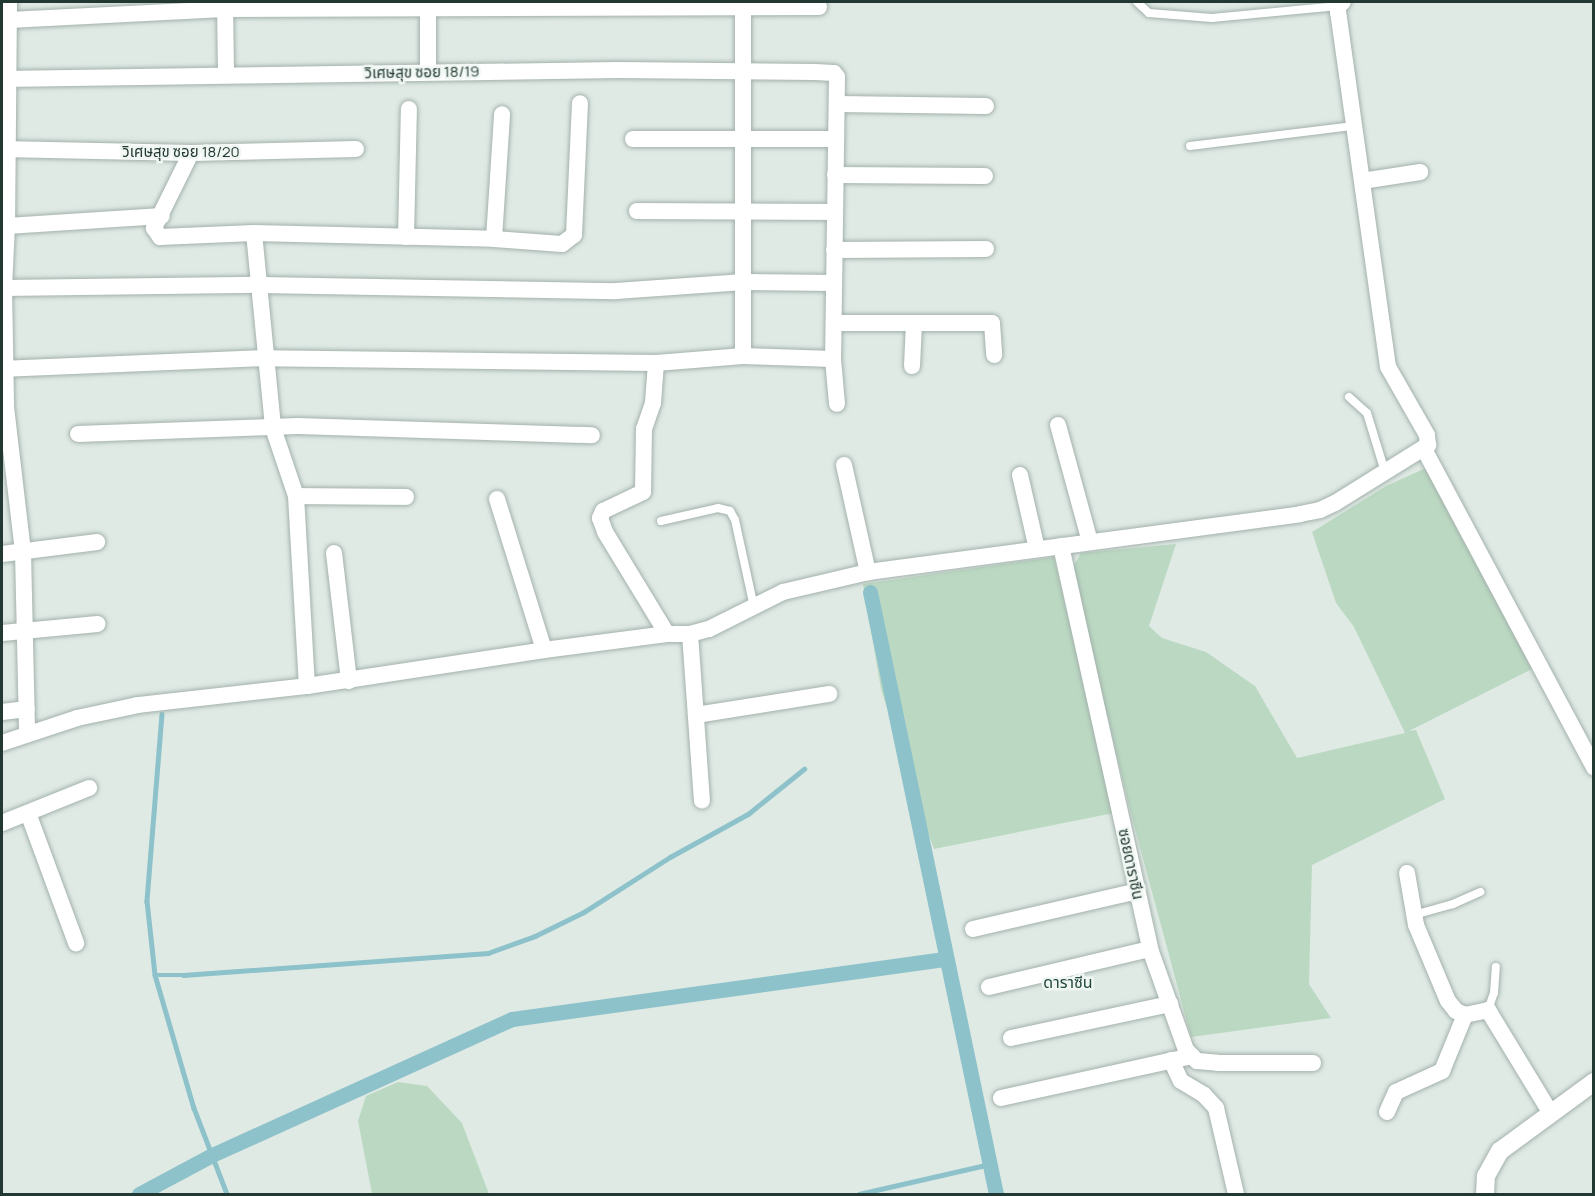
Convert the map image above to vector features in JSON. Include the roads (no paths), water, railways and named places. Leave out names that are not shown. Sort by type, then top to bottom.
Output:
[{"type":"street","points":[[9,2],[4,149],[3,288],[6,369],[4,407],[8,486],[23,552],[27,733]]},
{"type":"street","points":[[2,743],[77,718],[138,705],[349,681],[544,650],[667,634],[690,634],[709,629],[783,592],[868,572],[1320,510],[1386,473],[1428,445],[1426,435],[1388,367],[1354,126],[1340,4]]},
{"type":"street","points":[[9,20],[224,5],[819,7]]},
{"type":"street","points":[[224,5],[226,74]]},
{"type":"street","points":[[428,5],[428,72]]},
{"type":"street","points":[[743,5],[742,71],[745,140],[743,356]]},
{"type":"street","name":"วิเศษสุข ซอย 18/19","points":[[5,79],[226,74],[742,71],[836,75],[837,104]]},
{"type":"street","points":[[191,153],[162,216],[154,228],[160,237],[254,233],[494,239],[562,244],[574,235],[580,103]]},
{"type":"street","points":[[837,404],[833,359],[833,212],[837,104],[986,106]]},
{"type":"street","points":[[406,237],[409,109]]},
{"type":"street","points":[[494,239],[502,114]]},
{"type":"street","points":[[633,139],[836,139]]},
{"type":"street","name":"วิเศษสุข ซอย 18/20","points":[[4,149],[191,153],[356,149]]},
{"type":"street","points":[[1362,181],[1420,172]]},
{"type":"street","points":[[835,176],[985,176]]},
{"type":"street","points":[[638,211],[833,212]]},
{"type":"street","points":[[5,220],[162,216]]},
{"type":"street","points":[[254,233],[273,428],[296,496],[307,686]]},
{"type":"street","points":[[834,250],[986,249]]},
{"type":"street","points":[[3,288],[260,285],[616,291],[744,282],[834,283]]},
{"type":"street","points":[[834,323],[992,323],[994,355]]},
{"type":"street","points":[[912,366],[914,324]]},
{"type":"street","points":[[6,369],[265,358],[656,363],[743,356],[833,359]]},
{"type":"street","points":[[656,363],[653,403],[644,429],[643,492],[603,511],[600,518],[605,532],[667,634]]},
{"type":"street","points":[[1058,424],[1090,542]]},
{"type":"street","points":[[78,434],[298,426],[592,435]]},
{"type":"street","points":[[1424,448],[1593,767]]},
{"type":"street","points":[[844,465],[868,572]]},
{"type":"street","points":[[1020,475],[1037,549]]},
{"type":"street","points":[[296,496],[406,497]]},
{"type":"street","points":[[497,499],[544,650]]},
{"type":"street","points":[[2,554],[97,542]]},
{"type":"street","name":"ซอยดาราซีน","points":[[1061,546],[1150,949],[1186,1050],[1192,1056]]},
{"type":"street","points":[[334,553],[349,681]]},
{"type":"street","points":[[2,633],[98,624]]},
{"type":"street","points":[[690,634],[702,801]]},
{"type":"street","points":[[696,715],[829,694]]},
{"type":"street","points":[[2,712],[27,709]]},
{"type":"street","points":[[2,823],[89,788]]},
{"type":"street","points":[[28,813],[76,943]]},
{"type":"street","points":[[1407,873],[1414,915],[1429,959],[1448,1001],[1456,1011],[1465,1015],[1488,1010],[1550,1113]]},
{"type":"street","points":[[973,929],[1137,891]]},
{"type":"street","points":[[989,987],[1150,949]]},
{"type":"street","points":[[1011,1038],[1170,1004]]},
{"type":"street","points":[[1388,1112],[1396,1092],[1442,1071],[1465,1015]]},
{"type":"street","points":[[1001,1098],[1192,1056],[1197,1060],[1218,1063],[1313,1063]]},
{"type":"street","points":[[1171,1060],[1181,1081],[1204,1095],[1216,1108],[1236,1194]]},
{"type":"street","points":[[1485,1194],[1486,1176],[1500,1151],[1593,1082]]},
{"type":"lane","points":[[1137,2],[1149,14],[1212,18],[1340,4]]},
{"type":"lane","points":[[1190,146],[1354,126]]},
{"type":"lane","points":[[1349,397],[1367,413],[1386,473]]},
{"type":"lane","points":[[662,521],[718,508],[730,511],[735,520],[754,607]]},
{"type":"lane","points":[[1414,915],[1453,904],[1480,892]]},
{"type":"lane","points":[[1488,1010],[1494,993],[1496,967]]},
{"type":"waterway","points":[[870,592],[996,1194]]},
{"type":"waterway","points":[[162,714],[147,901],[155,975],[194,1108],[227,1194]]},
{"type":"waterway","points":[[155,975],[183,975],[488,953],[535,936],[584,912],[670,857],[748,814],[804,769]]},
{"type":"waterway","points":[[139,1194],[212,1155],[512,1019],[946,959]]},
{"type":"waterway","points":[[859,1194],[990,1164]]},
{"type":"district","name":"ดาราซีน","points":[[1068,982]]}]
